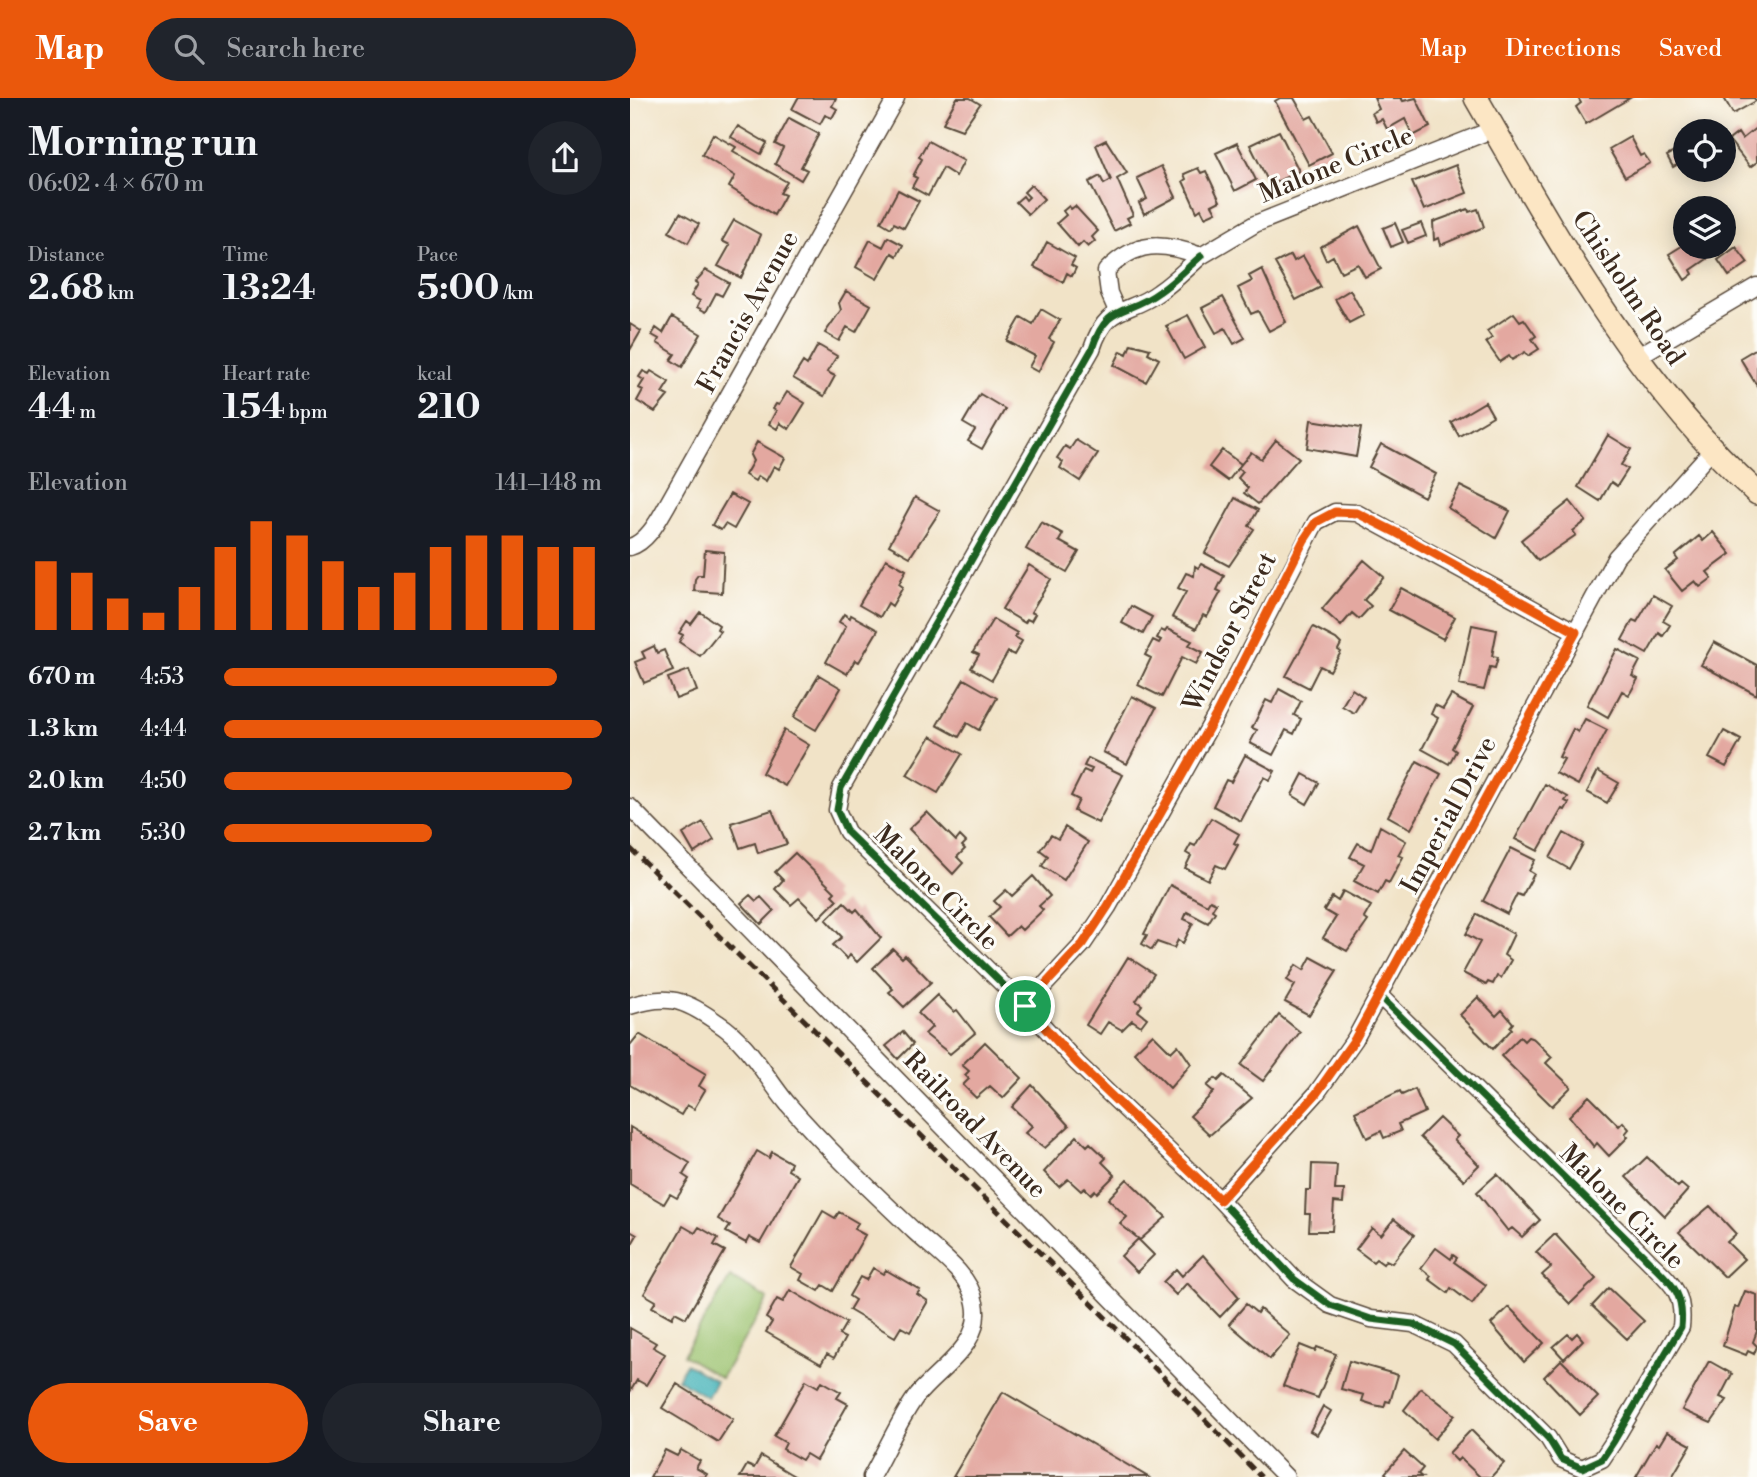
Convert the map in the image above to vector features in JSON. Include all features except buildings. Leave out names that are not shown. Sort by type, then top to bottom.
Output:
[{"type":"main road","name":"Chisholm Road","points":[[1476,98],[1577,270],[1636,358],[1757,493]]},
{"type":"street","name":"Francis Avenue","points":[[633,546],[654,528],[896,98]]},
{"type":"street","name":"Malone Circle","points":[[1380,996],[1644,1256],[1673,1287],[1683,1306],[1681,1327],[1602,1459],[1582,1468],[1561,1459],[1548,1438],[1454,1344],[1413,1324],[1371,1318],[1330,1305],[1294,1279],[1220,1200],[1077,1063],[1025,1006],[847,832],[837,810],[841,788],[1085,361],[1099,328],[1117,311],[1158,294],[1201,256],[1255,224],[1494,129]]},
{"type":"street","points":[[1117,311],[1109,293],[1106,271],[1123,253],[1168,245],[1201,256]]},
{"type":"street","points":[[1636,358],[1757,286]]},
{"type":"street","name":"Imperial Drive","points":[[1220,1200],[1316,1094],[1355,1039],[1616,557],[1714,448]]},
{"type":"street","name":"Windsor Street","points":[[1025,1006],[1083,944],[1108,906],[1216,715],[1316,522],[1335,512],[1357,513],[1576,632]]},
{"type":"street","name":"Railroad Avenue","points":[[630,807],[1286,1477]]},
{"type":"street","points":[[630,1006],[656,997],[684,1002],[720,1024],[753,1054],[788,1103],[883,1200],[962,1275],[975,1303],[973,1327],[962,1350],[916,1397],[871,1477]]},
{"type":"green space","points":[[730,1277],[768,1299],[721,1378],[683,1355]]},
{"type":"water","points":[[686,1364],[716,1381],[707,1397],[677,1379]]},
{"type":"railway","points":[[630,848],[1097,1309],[1261,1477]]},
{"type":"cycle path","points":[[1201,256],[1159,292],[1119,312],[1104,324],[841,788],[837,810],[847,832],[1025,1006],[1077,1063],[1220,1200],[1294,1279],[1330,1305],[1371,1319],[1413,1324],[1454,1344],[1548,1438],[1561,1459],[1582,1468],[1602,1459],[1681,1327],[1682,1314],[1678,1295],[1661,1273],[1380,996]]},
{"type":"route","points":[[1335,512],[1357,513],[1576,632],[1355,1039],[1316,1094],[1220,1200],[1077,1063],[1025,1006],[1083,944],[1108,906],[1216,715],[1304,540],[1316,522],[1335,512]]}]
